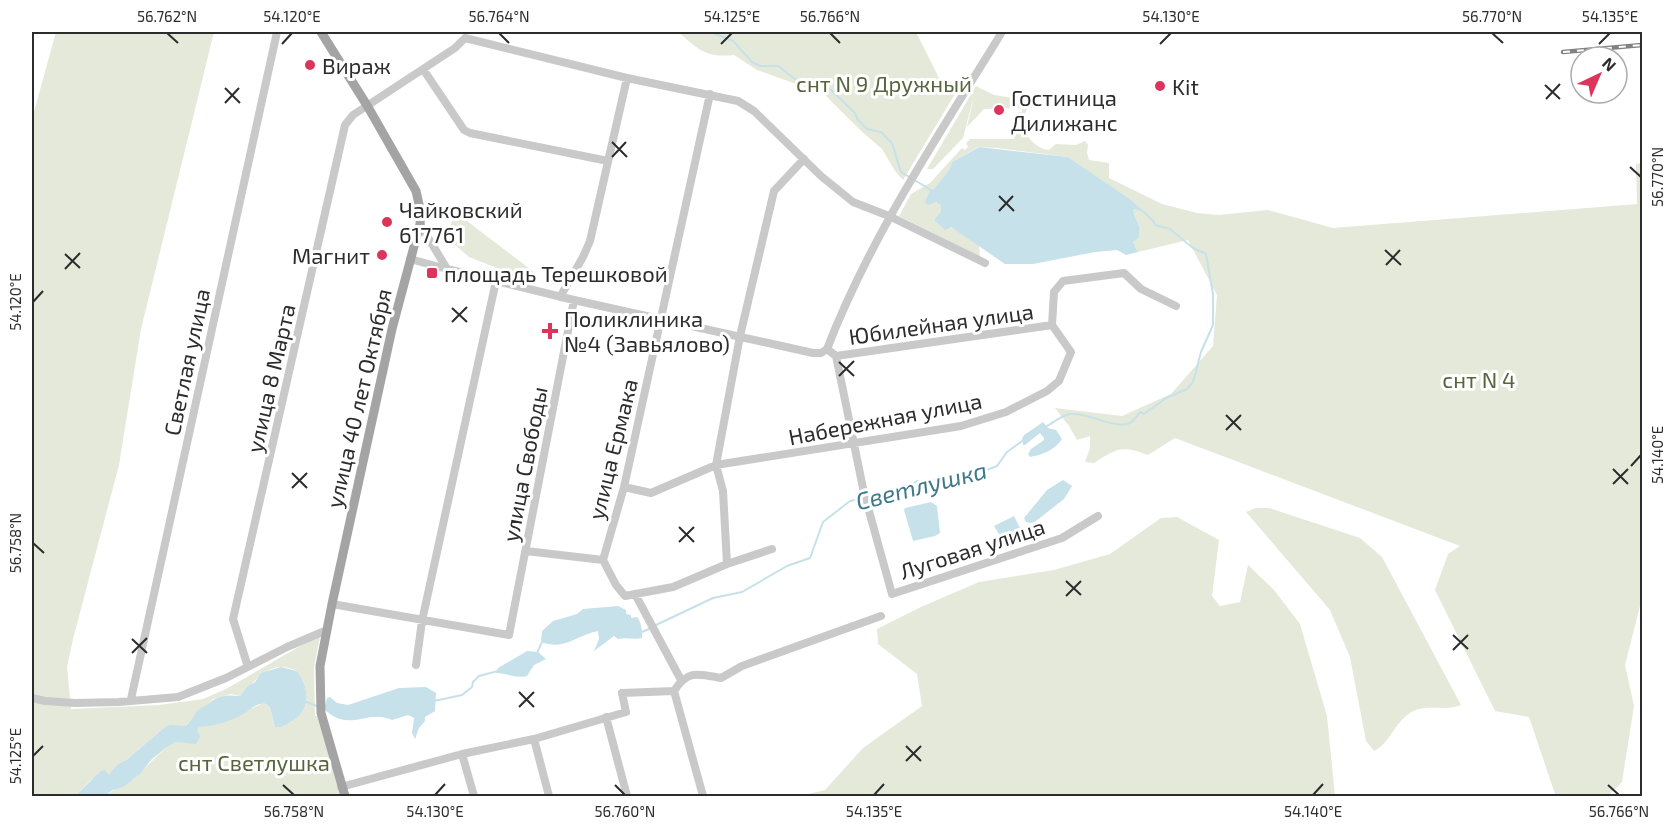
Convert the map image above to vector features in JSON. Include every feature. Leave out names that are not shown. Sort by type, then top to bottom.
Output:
[{"type":"main road","name":"улица 40 лет Октября","points":[[321,32],[368,106],[416,191],[421,213],[392,329],[320,666],[321,709],[343,792]]},
{"type":"street","name":"Светлая улица","points":[[131,699],[277,32]]},
{"type":"street","points":[[836,356],[827,349],[853,286],[905,187],[1002,32]]},
{"type":"street","name":"улица 8 Марта","points":[[248,667],[234,619],[345,125],[352,115],[455,48],[465,38],[627,78]]},
{"type":"street","points":[[423,69],[464,130],[470,133],[608,161]]},
{"type":"street","points":[[560,297],[590,241],[627,78],[738,101],[754,111],[821,176],[854,202],[889,216],[985,263]]},
{"type":"street","name":"улица Ермака","points":[[603,560],[624,487],[710,94]]},
{"type":"street","points":[[727,564],[723,491],[716,465],[740,336],[774,191],[804,159]]},
{"type":"street","points":[[420,224],[447,269]]},
{"type":"street","name":"Юбилейная улица","points":[[410,259],[560,297],[813,353],[821,353],[827,349]]},
{"type":"street","points":[[1052,325],[1054,292],[1063,281],[1124,273],[1141,289],[1176,306]]},
{"type":"street","points":[[416,665],[422,621],[496,281]]},
{"type":"street","name":"улица Свободы","points":[[422,621],[509,636],[574,300]]},
{"type":"street","name":"Юбилейная улица","points":[[836,356],[1052,325]]},
{"type":"street","name":"Набережная улица","points":[[624,487],[638,492],[658,492],[716,465],[961,426],[1006,412],[1047,391],[1059,381],[1071,352],[1052,325]]},
{"type":"street","name":"Луговая улица","points":[[836,356],[864,493],[892,594],[1062,538],[1098,516]]},
{"type":"street","points":[[526,551],[603,560],[616,585],[625,596],[673,587],[727,564],[772,549]]},
{"type":"street","points":[[635,594],[681,680]]},
{"type":"street","points":[[332,604],[422,621]]},
{"type":"street","points":[[703,796],[674,691],[681,680],[696,673],[721,678],[742,666],[881,616]]},
{"type":"street","points":[[32,698],[75,703],[178,697],[226,678],[287,647],[327,630]]},
{"type":"street","points":[[343,792],[462,754],[534,739],[626,712],[622,693],[674,691]]},
{"type":"street","points":[[606,717],[627,796]]},
{"type":"street","points":[[534,739],[549,796]]},
{"type":"street","points":[[462,754],[474,796]]},
{"type":"green space","name":"снт Светлушка","points":[[56,32],[214,32],[141,329],[119,465],[67,667],[71,709],[159,705],[203,699],[226,689],[320,637],[314,667],[315,716],[317,716],[344,796],[104,796],[135,778],[164,749],[176,742],[196,743],[199,727],[226,721],[261,704],[266,704],[270,708],[275,727],[282,726],[296,718],[305,707],[305,686],[297,671],[279,667],[258,678],[240,696],[231,694],[213,699],[185,726],[165,727],[110,773],[91,780],[75,796],[32,796],[32,119]]},
{"type":"green space","points":[[649,32],[678,32],[656,34]]},
{"type":"green space","name":"снт N 9 Дружный","points":[[678,32],[916,32],[939,78],[958,89],[903,180],[882,149],[824,94],[757,70],[734,55],[710,54],[692,44]]},
{"type":"green space","name":"снт N 4","points":[[976,86],[994,95],[1032,101],[1021,120],[1021,137],[1026,134],[1039,147],[1046,150],[1056,144],[1076,145],[1085,141],[1088,145],[1089,160],[1109,163],[1109,178],[1162,204],[1197,213],[1219,215],[1268,210],[1333,228],[1637,204],[1636,164],[1642,163],[1642,598],[1625,665],[1634,706],[1622,782],[1608,796],[1555,794],[1529,717],[1495,711],[1435,590],[1448,554],[1460,546],[1175,438],[1148,455],[1126,449],[1114,451],[1094,463],[1085,462],[1090,448],[1090,436],[1077,440],[1055,408],[1122,416],[1171,394],[1213,346],[1217,295],[1188,240],[1138,252],[1133,242],[1139,226],[1133,211],[1135,209],[1143,211],[1130,199],[1068,157],[978,147],[952,162],[949,170],[934,190],[936,202],[941,206],[941,211],[934,220],[961,232],[979,245],[980,257],[899,216],[911,194],[930,183],[962,148],[965,150],[968,147],[966,143],[970,139],[1014,139],[1016,113],[1022,112],[1022,108],[984,109],[967,127],[975,92],[963,138],[933,169],[927,169]]},
{"type":"green space","points":[[459,215],[538,275],[536,281],[469,257],[446,237],[453,219]]},
{"type":"green space","points":[[1256,508],[1269,508],[1360,538],[1382,557],[1461,705],[1422,709],[1410,713],[1400,722],[1385,743],[1374,751],[1366,741],[1350,657],[1330,610],[1246,512]]},
{"type":"green space","points":[[1177,517],[1219,540],[1212,596],[1220,606],[1240,602],[1248,565],[1274,590],[1300,624],[1327,716],[1335,796],[800,796],[825,790],[863,748],[922,706],[917,674],[878,644],[877,629],[979,582],[1054,570],[1110,554],[1161,518]]},
{"type":"water","points":[[979,147],[1068,157],[1130,199],[1146,213],[1135,209],[1133,211],[1139,226],[1139,237],[1133,242],[1138,252],[1126,255],[1117,250],[1033,264],[1005,264],[951,227],[945,230],[934,220],[941,211],[941,206],[936,202],[928,205],[925,202],[930,190],[934,189],[949,170],[952,162]]},
{"type":"water","points":[[1043,422],[1048,428],[1056,430],[1062,439],[1048,451],[1030,457],[1028,454],[1031,449],[1044,438],[1040,433],[1025,445],[1022,439],[1024,435]]},
{"type":"water","points":[[1063,480],[1072,486],[1064,499],[1036,521],[1026,522],[1024,518],[1047,490]]},
{"type":"water","points":[[931,502],[937,506],[940,533],[913,541],[904,510]]},
{"type":"water","points":[[1014,516],[1022,532],[1005,544],[994,526]]},
{"type":"water","points":[[618,606],[626,610],[626,614],[631,615],[631,618],[637,617],[641,624],[642,638],[618,639],[614,636],[594,651],[599,639],[598,631],[564,644],[541,642],[542,631],[553,621],[577,614],[583,609]]},
{"type":"water","points":[[527,651],[538,652],[546,659],[534,665],[527,676],[496,673],[498,668]]},
{"type":"water","points":[[281,667],[297,671],[302,678],[306,693],[302,713],[289,723],[275,727],[270,708],[266,704],[257,705],[229,721],[199,727],[200,737],[196,744],[176,742],[164,749],[140,774],[123,787],[104,796],[75,796],[101,771],[105,770],[108,774],[110,773],[165,727],[185,726],[197,711],[216,698],[240,696],[261,673]]},
{"type":"water","points":[[426,687],[436,693],[435,711],[425,717],[415,739],[412,733],[414,718],[408,715],[392,720],[374,717],[342,720],[324,709],[327,698],[330,697],[337,703],[348,705],[399,688]]},
{"type":"waterway","name":"Светлушка","points":[[711,32],[733,41],[752,62],[760,66],[778,66],[795,79],[821,84],[831,90],[855,113],[857,119],[867,129],[881,132],[892,143],[901,172],[931,190]]},
{"type":"waterway","name":"Светлушка","points":[[1045,427],[1070,414],[1124,425],[1134,420],[1140,412],[1144,414],[1166,398],[1187,389],[1193,382],[1201,352],[1213,325],[1213,294],[1206,254],[1193,248],[1170,229],[1155,225],[1144,212]]},
{"type":"waterway","name":"Светлушка","points":[[869,497],[908,488],[917,481],[943,480],[953,483],[997,466],[1007,452],[1022,441]]},
{"type":"waterway","name":"Светлушка","points":[[656,625],[713,598],[742,592],[787,566],[810,558],[823,522],[850,501],[863,498]]},
{"type":"waterway","name":"Светлушка","points":[[640,631],[651,628]]},
{"type":"waterway","name":"Светлушка","points":[[537,653],[542,642]]},
{"type":"waterway","name":"Светлушка","points":[[434,701],[462,695],[472,687],[473,682],[479,676],[498,671]]},
{"type":"waterway","name":"Светлушка","points":[[304,701],[319,707]]},
{"type":"railway","points":[[1563,52],[1642,45]]},
{"type":"place","name":"Вираж","points":[[310,65]]},
{"type":"place","name":"Kit","points":[[1160,86]]},
{"type":"place","name":"Гостиница Дилижанс","points":[[999,110]]},
{"type":"place","name":"Чайковский 617761","points":[[387,222]]},
{"type":"place","name":"Магнит","points":[[382,255]]},
{"type":"place","name":"площадь Терешковой","points":[[432,273]]},
{"type":"place","name":"Поликлиника №4 (Завьялово)","points":[[550,331]]}]
